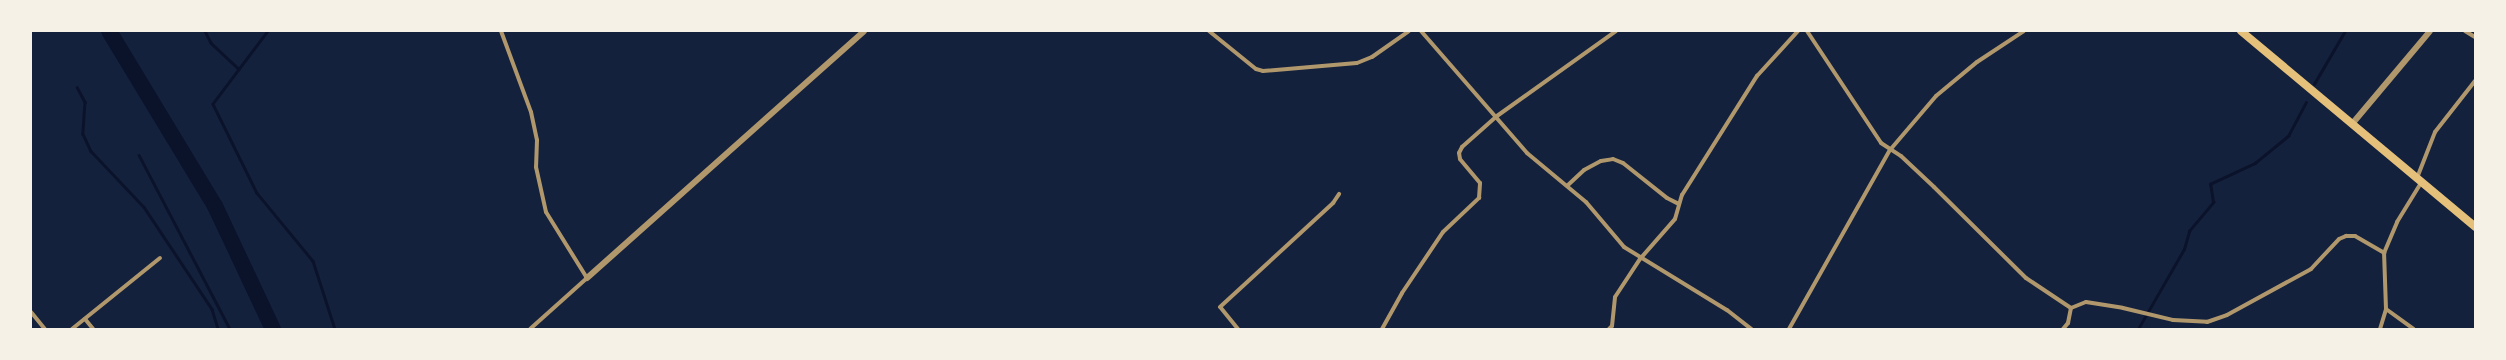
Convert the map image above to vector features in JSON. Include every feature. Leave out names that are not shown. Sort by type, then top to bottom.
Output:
[{"type":"highway","points":[[2240,31],[2475,227]]},
{"type":"street","points":[[501,31],[531,112],[537,140],[536,167],[546,212],[587,278]]},
{"type":"street","points":[[530,329],[864,31]]},
{"type":"street","points":[[1209,31],[1256,69],[1273,71],[1357,63],[1372,57],[1408,31]]},
{"type":"street","points":[[1214,35],[1218,31]]},
{"type":"street","points":[[1421,31],[1497,116],[1527,153],[1568,185],[1586,202],[1624,248],[1727,310],[1751,329]]},
{"type":"street","points":[[1382,329],[1402,292],[1443,232],[1479,198],[1480,183],[1460,159],[1459,153],[1497,116],[1616,31]]},
{"type":"street","points":[[1609,329],[1612,326],[1615,297],[1640,259],[1675,219],[1682,195],[1757,76],[1798,31]]},
{"type":"street","points":[[1806,31],[1863,118],[1890,150],[1901,156],[1934,186],[2026,278],[2071,308]]},
{"type":"street","points":[[1789,329],[1890,150],[1936,96],[1971,67],[2024,31]]},
{"type":"street","points":[[2352,124],[2430,31]]},
{"type":"street","points":[[2465,31],[2475,37]]},
{"type":"street","points":[[2380,329],[2386,309],[2384,253],[2397,222],[2419,180],[2435,132],[2475,81]]},
{"type":"street","points":[[1568,185],[1584,170],[1601,161],[1613,159],[1623,163],[1667,198],[1680,204]]},
{"type":"street","points":[[1238,329],[1220,307],[1333,203],[1339,194]]},
{"type":"street","points":[[2071,308],[2086,302],[2198,323],[2227,315],[2311,269],[2339,239],[2346,236],[2355,236],[2384,253]]},
{"type":"street","points":[[72,329],[160,258]]},
{"type":"street","points":[[2063,329],[2068,323],[2071,308]]},
{"type":"street","points":[[2386,309],[2414,329]]},
{"type":"street","points":[[31,312],[45,329]]},
{"type":"street","points":[[85,319],[93,329]]},
{"type":"waterway","points":[[109,31],[215,206],[273,329]]},
{"type":"waterway","points":[[205,31],[211,43],[239,69]]},
{"type":"waterway","points":[[268,31],[213,104],[257,193],[313,261],[335,329]]},
{"type":"waterway","points":[[2314,84],[2345,31]]},
{"type":"waterway","points":[[77,87],[85,102],[83,134],[91,151],[144,207],[212,309],[218,329]]},
{"type":"waterway","points":[[2138,329],[2184,249],[2189,231],[2213,202],[2210,184],[2255,163],[2288,136],[2306,102]]},
{"type":"waterway","points":[[139,155],[230,329]]}]
